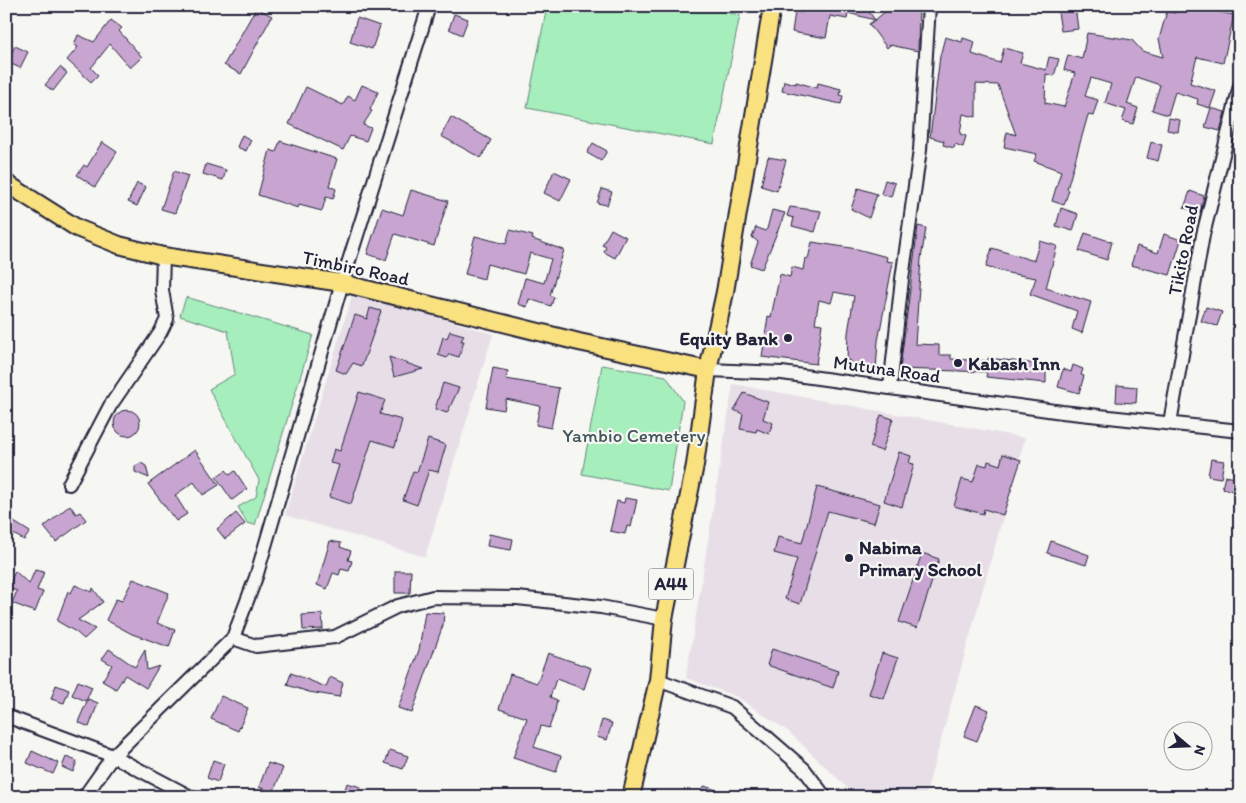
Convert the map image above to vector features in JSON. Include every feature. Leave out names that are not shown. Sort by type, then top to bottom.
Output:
[{"type":"main road","points":[[708,370],[724,292],[772,6]]},
{"type":"main road","name":"Timbiro Road","points":[[6,183],[76,228],[119,245],[163,256],[342,283],[579,342],[708,370]]},
{"type":"main road","name":"A44","points":[[631,797],[658,680],[664,619],[695,465],[708,370]]},
{"type":"street","points":[[84,797],[113,756],[233,638],[256,577],[342,283],[429,6]]},
{"type":"street","points":[[890,388],[902,278],[920,150],[930,6]]},
{"type":"street","name":"Tikito Road","points":[[1170,422],[1203,236],[1240,86]]},
{"type":"street","points":[[69,484],[110,406],[160,333],[167,319],[162,290],[163,256]]},
{"type":"street","name":"Mutuna Road","points":[[708,370],[782,373],[1062,412],[1170,422],[1240,431]]},
{"type":"street","points":[[233,638],[256,646],[335,637],[398,606],[433,597],[517,598],[601,607],[664,619]]},
{"type":"street","points":[[658,680],[732,706],[804,769],[824,797]]},
{"type":"street","points":[[6,716],[113,756],[191,797]]},
{"type":"shaded area","points":[[353,292],[493,334],[425,557],[285,515]]},
{"type":"shaded area","name":"Nabima Primary School","points":[[733,384],[1025,438],[925,797],[857,797],[788,731],[737,697],[686,678]]},
{"type":"green space","points":[[547,6],[695,6],[740,15],[714,144],[527,108]]},
{"type":"green space","points":[[186,297],[313,335],[255,525],[247,523],[238,507],[256,497],[259,480],[209,389],[235,374],[228,331],[180,316]]},
{"type":"green space","name":"Yambio Cemetery","points":[[602,365],[666,376],[683,401],[669,491],[582,474]]},
{"type":"building","points":[[803,6],[865,6],[875,20],[848,13],[847,19],[830,16],[826,38],[792,32],[795,12],[802,13]]},
{"type":"building","points":[[892,6],[919,6],[918,51],[890,45],[887,48],[869,24]]},
{"type":"building","points":[[1057,6],[1075,6],[1078,29],[1061,31]]},
{"type":"building","points":[[1177,6],[1209,6],[1208,10],[1234,15],[1223,63],[1197,57],[1190,83],[1216,91],[1210,108],[1197,104],[1198,99],[1175,92],[1168,115],[1152,110],[1160,85],[1136,77],[1127,104],[1138,108],[1133,124],[1122,121],[1126,110],[1105,103],[1111,84],[1091,78],[1085,96],[1098,100],[1093,116],[1088,115],[1064,205],[1052,201],[1061,171],[1034,161],[1037,154],[1004,147],[1007,132],[1016,135],[998,85],[976,84],[976,117],[963,114],[960,134],[966,136],[963,147],[955,144],[954,148],[943,145],[944,141],[930,137],[940,56],[945,37],[962,42],[963,38],[975,42],[972,54],[1000,63],[1004,48],[1023,53],[1020,63],[1046,70],[1049,57],[1059,59],[1054,76],[1046,74],[1045,103],[1064,107],[1075,73],[1064,70],[1068,55],[1082,59],[1087,33],[1132,40],[1142,51],[1163,57],[1159,39],[1167,11],[1175,13]]},
{"type":"building","points":[[256,8],[272,16],[241,74],[224,65]]},
{"type":"building","points":[[454,14],[468,19],[462,35],[449,29]]},
{"type":"building","points":[[357,18],[380,26],[372,49],[350,42]]},
{"type":"building","points":[[111,20],[122,28],[119,31],[142,57],[130,68],[110,44],[91,68],[98,75],[91,82],[67,60],[78,47],[74,45],[78,35],[94,42]]},
{"type":"building","points":[[15,46],[28,52],[20,68],[7,62]]},
{"type":"building","points":[[60,67],[67,73],[53,91],[45,85]]},
{"type":"building","points":[[784,81],[796,84],[796,82],[817,88],[818,83],[841,89],[840,95],[843,96],[841,104],[782,91]]},
{"type":"building","points":[[362,85],[378,92],[370,110],[372,111],[363,125],[371,128],[366,141],[350,136],[343,150],[289,124],[306,87],[343,105],[348,96],[355,100]]},
{"type":"building","points":[[1211,108],[1225,112],[1220,131],[1205,127]]},
{"type":"building","points":[[451,117],[491,140],[481,158],[441,136]]},
{"type":"building","points":[[1169,118],[1180,120],[1178,132],[1167,130]]},
{"type":"building","points":[[242,135],[251,140],[246,151],[237,147]]},
{"type":"building","points":[[280,141],[337,159],[329,186],[336,189],[333,199],[326,197],[322,211],[299,205],[298,208],[258,195],[270,150],[276,152]]},
{"type":"building","points":[[102,142],[117,152],[95,187],[77,175],[84,165],[87,167]]},
{"type":"building","points":[[1151,142],[1162,145],[1158,161],[1147,158]]},
{"type":"building","points":[[593,143],[607,151],[601,161],[587,153]]},
{"type":"building","points":[[768,157],[786,160],[777,191],[761,186]]},
{"type":"building","points":[[206,164],[226,170],[223,180],[203,174]]},
{"type":"building","points":[[174,171],[188,176],[175,213],[161,209]]},
{"type":"building","points":[[554,171],[571,179],[560,201],[544,193]]},
{"type":"building","points":[[885,180],[895,183],[891,197],[881,194]]},
{"type":"building","points":[[137,183],[146,187],[137,206],[128,202]]},
{"type":"building","points":[[858,188],[877,194],[869,218],[851,209]]},
{"type":"building","points":[[602,189],[612,192],[607,205],[597,203]]},
{"type":"building","points":[[411,190],[448,201],[434,246],[395,234],[386,260],[367,254],[382,208],[403,215]]},
{"type":"building","points":[[1190,191],[1204,196],[1200,213],[1184,208]]},
{"type":"building","points":[[790,207],[821,211],[815,232],[792,226],[794,218],[787,216]]},
{"type":"building","points":[[1061,208],[1078,214],[1073,231],[1056,226]]},
{"type":"building","points":[[772,210],[785,213],[762,269],[750,265],[758,242],[752,237],[756,227],[765,231],[767,229]]},
{"type":"building","points":[[918,226],[926,228],[921,259],[915,344],[939,345],[939,355],[951,355],[951,359],[988,361],[988,358],[1046,365],[1046,383],[986,377],[987,372],[900,369]]},
{"type":"building","points":[[611,229],[626,237],[615,258],[604,252],[606,247],[602,245]]},
{"type":"building","points":[[510,230],[533,236],[532,239],[564,250],[550,295],[554,297],[551,306],[529,299],[527,307],[518,304],[525,278],[544,283],[551,259],[530,253],[524,274],[487,264],[484,279],[465,274],[475,236],[506,244]]},
{"type":"building","points":[[1085,233],[1112,242],[1107,260],[1079,251]]},
{"type":"building","points":[[1164,234],[1181,240],[1170,275],[1131,265],[1137,246],[1158,253]]},
{"type":"building","points":[[1040,241],[1057,246],[1046,288],[1091,302],[1082,333],[1072,329],[1077,311],[1030,294],[1036,278],[986,267],[992,248],[1034,260]]},
{"type":"building","points":[[812,242],[857,249],[887,257],[886,261],[893,262],[878,341],[876,370],[850,369],[850,361],[847,360],[848,333],[854,296],[834,292],[831,303],[819,300],[815,323],[822,324],[816,364],[762,357],[768,316],[771,317],[780,274],[790,277],[792,267],[803,270],[805,258],[808,259]]},
{"type":"building","points":[[1206,307],[1222,312],[1217,326],[1201,321]]},
{"type":"building","points":[[370,308],[381,311],[362,366],[353,363],[346,374],[336,370],[355,315],[367,319]]},
{"type":"building","points":[[450,331],[464,335],[461,341],[464,341],[459,357],[449,354],[447,358],[438,355],[443,337],[447,338]]},
{"type":"building","points":[[389,357],[423,369],[394,377]]},
{"type":"building","points":[[1073,365],[1083,369],[1081,375],[1084,376],[1079,393],[1058,387],[1063,369],[1071,372]]},
{"type":"building","points":[[493,368],[508,371],[506,379],[559,388],[551,428],[536,425],[540,406],[506,399],[504,410],[486,407]]},
{"type":"building","points":[[443,383],[459,388],[447,413],[435,409]]},
{"type":"building","points":[[1117,385],[1137,387],[1136,403],[1116,402]]},
{"type":"building","points":[[359,392],[385,400],[380,414],[402,420],[395,447],[372,440],[351,504],[329,497],[339,465],[330,463],[334,449],[340,451]]},
{"type":"building","points":[[744,393],[768,402],[763,419],[773,423],[769,434],[757,429],[756,432],[740,429],[743,414],[734,410]]},
{"type":"building","points":[[127,410],[136,414],[140,423],[136,432],[127,436],[118,432],[114,423],[118,414]]},
{"type":"building","points":[[881,415],[893,419],[882,451],[870,447]]},
{"type":"building","points":[[428,439],[446,445],[438,472],[429,470],[417,505],[403,500],[413,471],[417,472]]},
{"type":"building","points":[[195,450],[219,485],[203,495],[194,482],[175,495],[187,514],[176,521],[148,484]]},
{"type":"building","points":[[899,452],[911,456],[909,463],[914,464],[902,507],[884,501]]},
{"type":"building","points":[[1003,454],[1021,460],[1003,515],[984,509],[983,514],[954,506],[962,479],[973,482],[979,464],[987,466],[988,461],[1000,465]]},
{"type":"building","points":[[1211,459],[1224,461],[1221,478],[1208,476]]},
{"type":"building","points":[[141,463],[146,466],[149,478],[135,472],[135,466]]},
{"type":"building","points":[[226,470],[230,475],[235,471],[247,489],[232,500],[216,477]]},
{"type":"building","points":[[1225,476],[1236,478],[1233,491],[1222,488]]},
{"type":"building","points":[[817,487],[880,504],[874,523],[828,511],[800,604],[785,599],[797,559],[774,553],[778,537],[802,543]]},
{"type":"building","points":[[625,498],[637,500],[631,527],[627,526],[625,534],[610,531],[617,501],[624,503]]},
{"type":"building","points":[[70,505],[76,514],[80,512],[86,520],[56,542],[44,527]]},
{"type":"building","points":[[236,513],[245,524],[225,539],[217,529]]},
{"type":"building","points":[[6,517],[30,532],[24,540],[6,530]]},
{"type":"building","points":[[489,534],[513,539],[511,550],[487,546]]},
{"type":"building","points":[[330,541],[341,543],[340,547],[351,551],[348,560],[352,561],[349,571],[341,569],[339,575],[333,573],[327,589],[317,585]]},
{"type":"building","points":[[1051,541],[1089,555],[1086,565],[1047,553]]},
{"type":"building","points":[[922,553],[939,559],[917,628],[899,622]]},
{"type":"building","points":[[35,570],[44,572],[37,590],[43,592],[35,612],[12,603],[17,591],[8,588],[15,571],[29,584]]},
{"type":"building","points":[[395,571],[411,571],[410,593],[395,593]]},
{"type":"building","points":[[133,579],[169,593],[157,623],[175,630],[169,647],[132,634],[106,620],[116,599],[122,601]]},
{"type":"building","points":[[75,585],[92,592],[93,588],[103,602],[78,620],[95,629],[84,639],[57,621],[68,591],[71,593]]},
{"type":"building","points":[[425,612],[444,613],[443,625],[412,713],[398,708],[419,650]]},
{"type":"building","points":[[322,614],[323,629],[303,630],[302,615]]},
{"type":"building","points":[[109,649],[135,667],[145,650],[147,670],[159,666],[146,688],[125,675],[116,689],[102,681],[112,665],[102,659]]},
{"type":"building","points":[[772,649],[838,671],[833,688],[767,665]]},
{"type":"building","points":[[548,653],[591,668],[584,689],[556,679],[550,697],[557,700],[555,711],[549,728],[541,726],[534,747],[561,756],[556,772],[513,758],[527,718],[499,709],[510,674],[537,683]]},
{"type":"building","points":[[882,653],[898,658],[884,699],[869,694]]},
{"type":"building","points":[[291,673],[326,687],[330,677],[343,683],[339,697],[309,692],[287,685]]},
{"type":"building","points":[[78,681],[92,687],[86,701],[72,695]]},
{"type":"building","points":[[56,685],[69,690],[64,703],[51,699]]},
{"type":"building","points":[[221,696],[248,708],[238,731],[211,719]]},
{"type":"building","points":[[88,699],[98,703],[89,727],[78,722]]},
{"type":"building","points":[[976,705],[989,710],[977,741],[964,736]]},
{"type":"building","points":[[602,720],[612,723],[607,740],[597,737]]},
{"type":"building","points":[[390,750],[408,756],[403,769],[385,763]]},
{"type":"building","points":[[32,751],[58,763],[53,774],[27,763]]},
{"type":"building","points":[[66,757],[77,761],[73,772],[62,767]]},
{"type":"building","points":[[213,760],[224,764],[218,782],[207,778]]},
{"type":"building","points":[[268,763],[283,768],[273,793],[259,787]]},
{"type":"building","points":[[347,783],[361,787],[358,797],[344,793]]},
{"type":"building","points":[[704,786],[732,795],[731,797],[701,797]]},
{"type":"place","name":"Equity Bank","points":[[788,338]]},
{"type":"place","name":"Kabash Inn","points":[[958,363]]},
{"type":"place","name":"Nabima Primary School","points":[[849,558]]}]
